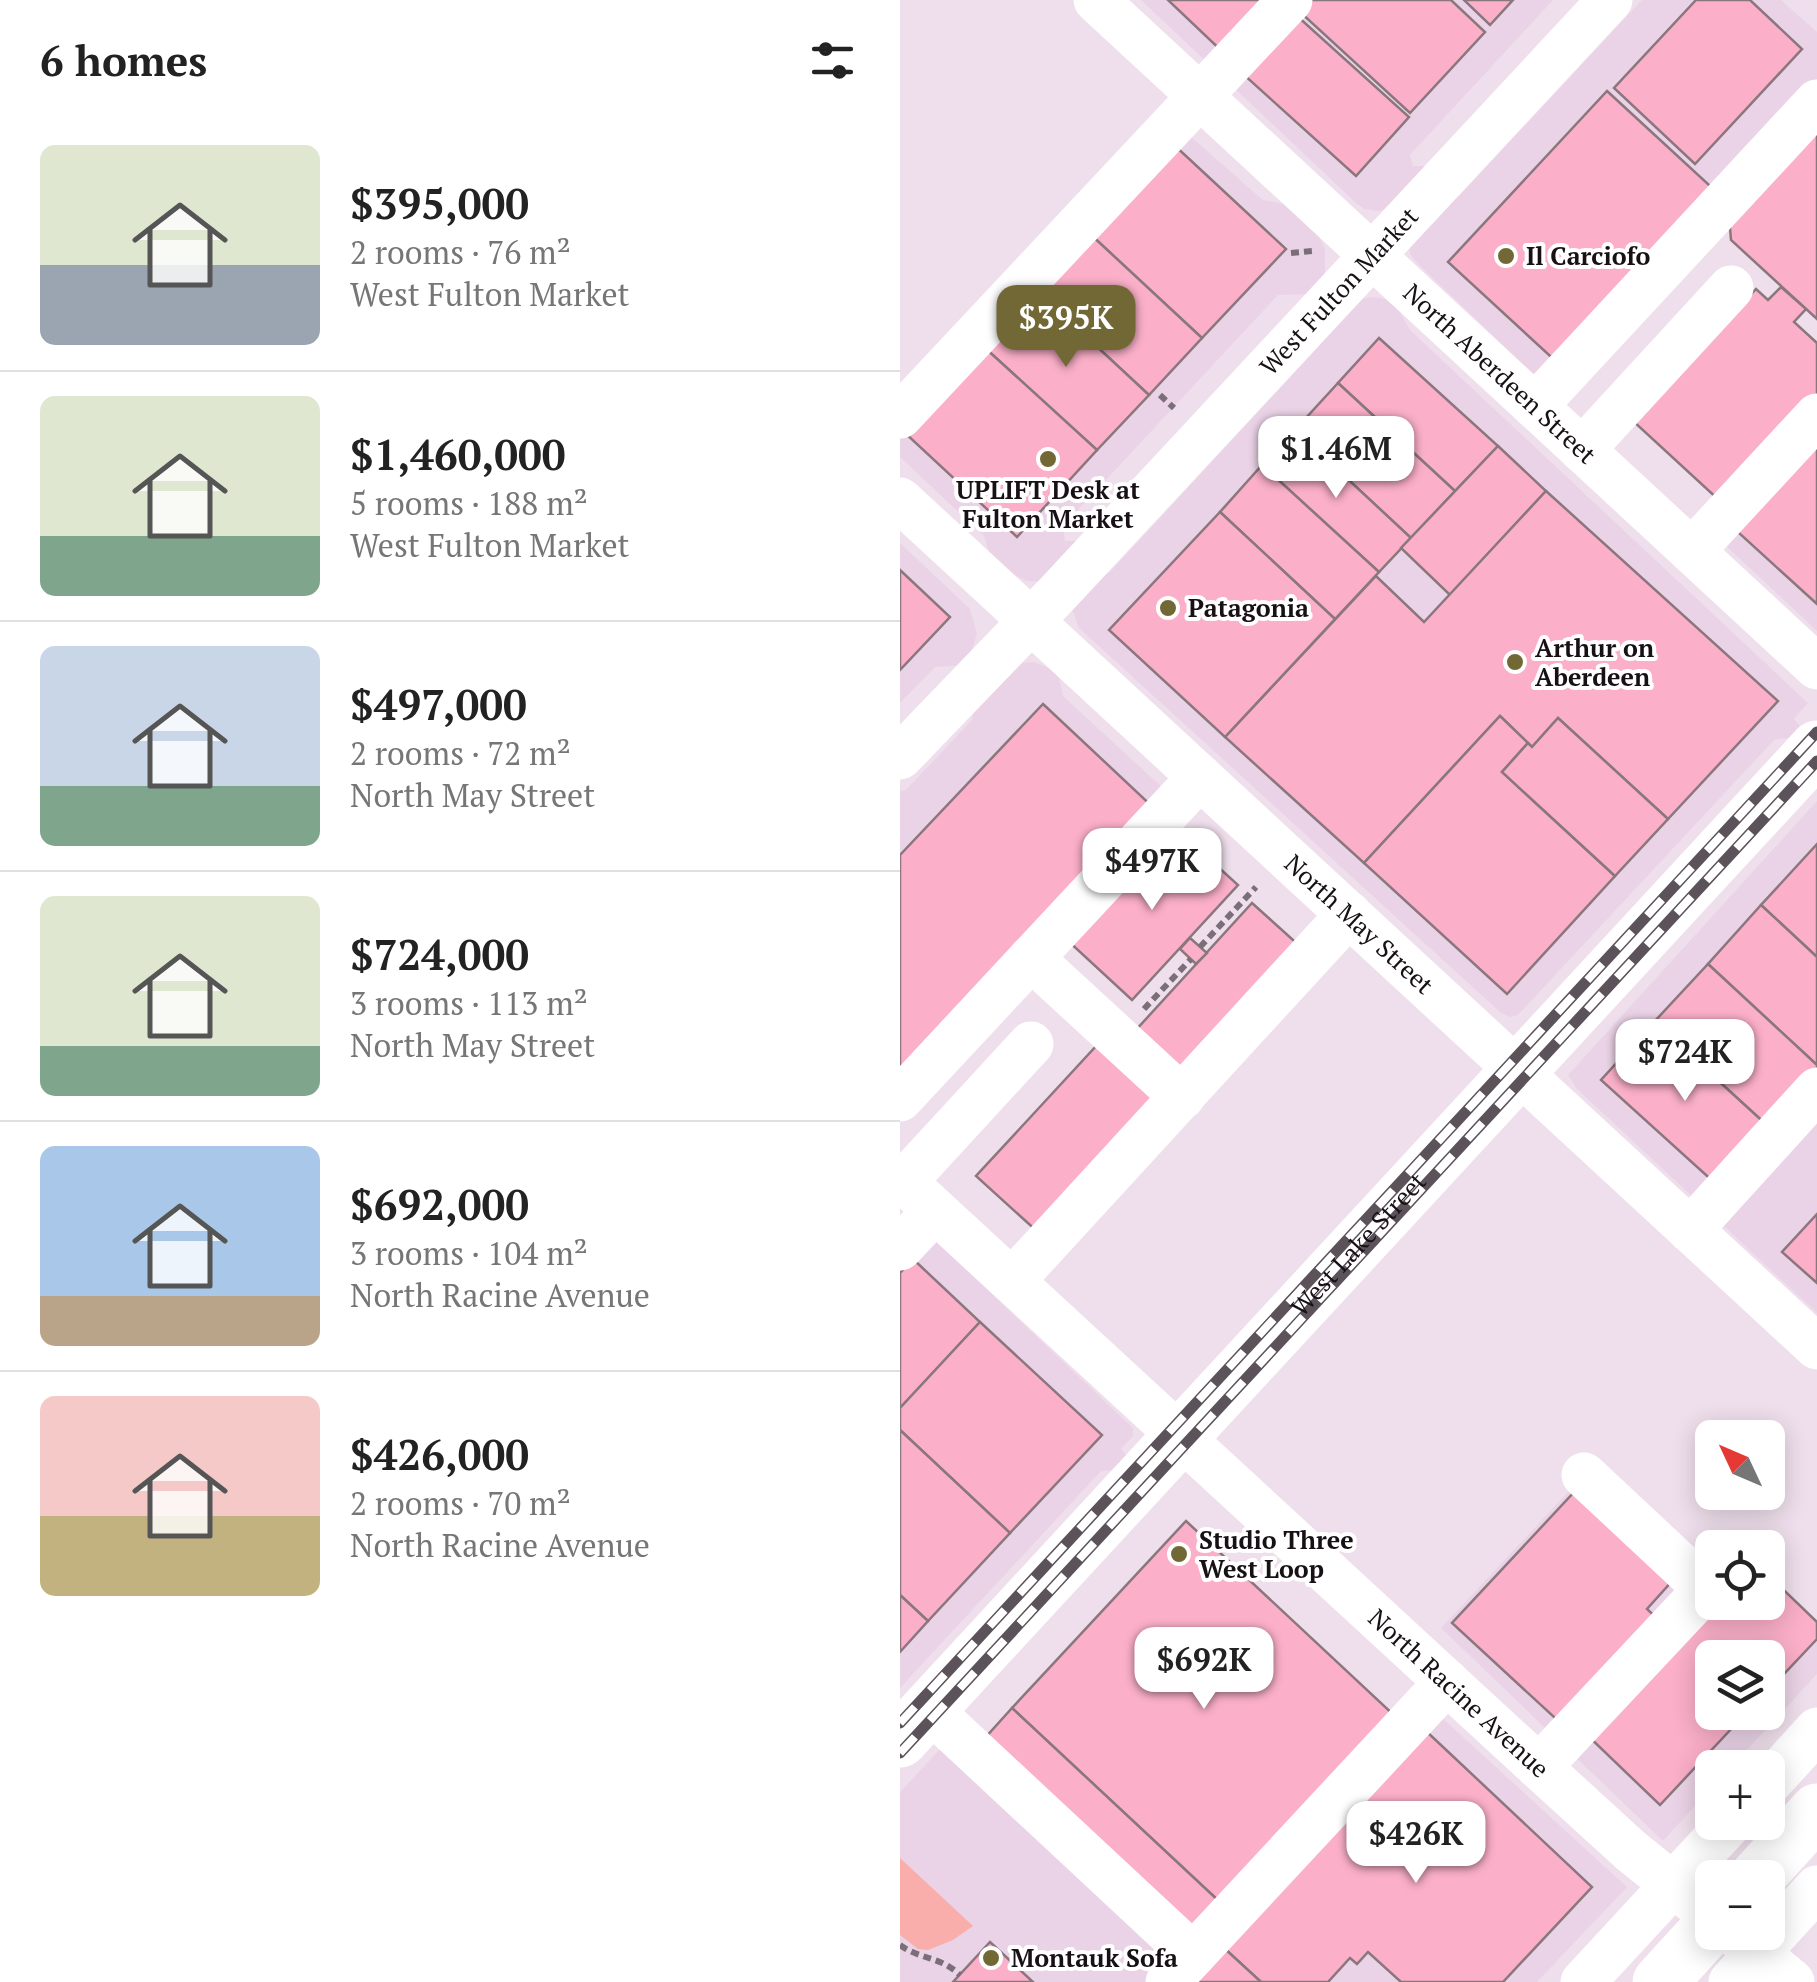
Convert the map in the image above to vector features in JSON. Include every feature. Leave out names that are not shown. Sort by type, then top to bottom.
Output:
[{"type":"main road","name":"West Lake Street","points":[[914,1724],[1817,748]]},
{"type":"main road","points":[[1773,1860],[1817,1812]]},
{"type":"main road","points":[[1660,1982],[1729,1950]]},
{"type":"street","name":"North Aberdeen Street","points":[[1096,0],[1817,667]]},
{"type":"street","points":[[900,416],[1290,0]]},
{"type":"street","name":"West Fulton Market","points":[[900,757],[1610,0]]},
{"type":"street","points":[[1536,406],[1817,102]]},
{"type":"street","points":[[1582,450],[1731,288]]},
{"type":"street","points":[[1692,551],[1817,416]]},
{"type":"street","name":"North May Street","points":[[900,500],[1817,1346]]},
{"type":"street","points":[[900,1098],[1200,777]]},
{"type":"street","points":[[1012,1282],[1349,914]]},
{"type":"street","points":[[1031,958],[1182,1096]]},
{"type":"street","points":[[900,1248],[913,1190],[1032,1044]]},
{"type":"street","points":[[1690,1230],[1817,1090]]},
{"type":"street","name":"North Racine Avenue","points":[[913,1190],[1540,1767],[1695,1902]]},
{"type":"street","points":[[1540,1767],[1706,1590],[1584,1475]]},
{"type":"street","points":[[914,1724],[1180,1968],[1447,1682]]},
{"type":"street","points":[[1785,1765],[1817,1730]]},
{"type":"street","points":[[1583,1982],[1715,1840]]},
{"type":"street","points":[[1785,1911],[1817,1888]]},
{"type":"street","points":[[1736,1950],[1792,1982]]},
{"type":"path","points":[[1291,253],[1313,251]]},
{"type":"path","points":[[1160,395],[1174,408]]},
{"type":"path","points":[[1200,947],[1256,887]]},
{"type":"path","points":[[1117,1037],[1191,959]]},
{"type":"path","points":[[900,1945],[920,1956],[944,1960],[960,1974]]},
{"type":"shaded area","points":[[1141,0],[1553,0],[1410,155],[1413,166],[1437,166],[1389,208],[1378,211],[1356,203]]},
{"type":"shaded area","points":[[1642,0],[1781,0],[1817,32],[1817,102],[1550,390],[1418,264],[1410,254],[1409,241],[1442,200],[1460,195]]},
{"type":"shaded area","points":[[1174,122],[1263,200],[1289,205],[1317,232],[1325,249],[1325,274],[1312,294],[1278,295],[1063,526],[1065,541],[1081,541],[1043,582],[1026,581],[989,553],[984,536],[900,457],[900,416]]},
{"type":"shaded area","points":[[1373,297],[1397,307],[1410,330],[1808,703],[1794,719],[1800,726],[1789,738],[1775,739],[1518,1015],[1509,1017],[1079,628],[1072,609],[1097,575],[1109,573],[1320,345],[1321,334],[1362,299]]},
{"type":"shaded area","points":[[1817,416],[1817,631],[1710,531]]},
{"type":"shaded area","points":[[900,543],[970,609],[977,634],[967,665],[935,667],[900,703]]},
{"type":"shaded area","points":[[1034,662],[1058,672],[1063,696],[1177,801],[900,1099],[900,791],[906,790],[972,720],[974,709],[1022,663]]},
{"type":"shaded area","points":[[1817,801],[1817,1313],[1577,1089],[1568,1075]]},
{"type":"shaded area","points":[[920,1226],[1133,1428],[1133,1436],[1121,1449],[1127,1456],[1114,1470],[1101,1471],[900,1688],[900,1248]]},
{"type":"shaded area","points":[[1584,1475],[1695,1585],[1695,1620],[1785,1620],[1785,1592],[1817,1621],[1817,1674],[1785,1709],[1785,1640],[1695,1640],[1695,1730],[1765,1730],[1747,1750],[1695,1750],[1695,1806],[1663,1841],[1441,1628]]},
{"type":"shaded area","points":[[1427,1704],[1627,1887],[1537,1982],[900,1982],[900,1792],[955,1733],[1193,1954]]},
{"type":"shaded area","points":[[900,1858],[973,1926],[928,1950],[918,1949],[900,1935]]},
{"type":"building","points":[[1168,0],[1284,0],[1229,58]]},
{"type":"building","points":[[1312,0],[1451,0],[1485,32],[1410,113],[1300,12]]},
{"type":"building","points":[[1464,0],[1513,0],[1490,25]]},
{"type":"building","points":[[1696,0],[1750,0],[1802,49],[1695,164],[1614,88]]},
{"type":"building","points":[[1296,15],[1409,117],[1356,176],[1243,74]]},
{"type":"building","points":[[1607,91],[1721,196],[1561,366],[1448,262]]},
{"type":"building","points":[[1817,123],[1817,319],[1731,240],[1729,216]]},
{"type":"building","points":[[1172,143],[1286,249],[1202,338],[1089,233]]},
{"type":"building","points":[[1089,233],[1202,338],[1149,395],[1036,290]]},
{"type":"building","points":[[1781,287],[1806,309],[1794,322],[1817,343],[1817,399],[1721,502],[1633,421],[1756,289],[1768,300]]},
{"type":"building","points":[[1036,290],[1149,395],[1097,450],[984,347]]},
{"type":"building","points":[[1379,338],[1498,446],[1455,491],[1338,383]]},
{"type":"building","points":[[984,347],[1097,450],[1017,537],[905,433]]},
{"type":"building","points":[[1338,383],[1455,491],[1411,538],[1295,430]]},
{"type":"building","points":[[1817,426],[1817,604],[1728,523]]},
{"type":"building","points":[[1295,430],[1411,538],[1379,572],[1262,465]]},
{"type":"building","points":[[1498,446],[1546,491],[1450,595],[1401,548]]},
{"type":"building","points":[[1262,465],[1379,572],[1335,619],[1220,512]]},
{"type":"building","name":"Arthur on Aberdeen","points":[[1546,491],[1778,701],[1668,819],[1558,718],[1532,747],[1500,716],[1364,863],[1225,737],[1376,576],[1424,622]]},
{"type":"building","points":[[1220,512],[1335,619],[1225,737],[1109,630]]},
{"type":"building","points":[[900,570],[950,617],[900,670]]},
{"type":"building","points":[[1043,704],[1156,810],[900,1084],[900,855]]},
{"type":"building","points":[[1500,716],[1528,743],[1502,772],[1615,876],[1507,994],[1364,863]]},
{"type":"building","points":[[1558,718],[1668,819],[1615,876],[1502,772]]},
{"type":"building","points":[[1173,826],[1238,885],[1132,1000],[1067,940]]},
{"type":"building","points":[[1817,844],[1817,957],[1761,905]]},
{"type":"building","points":[[1252,903],[1302,948],[1184,1076],[1135,1031]]},
{"type":"building","points":[[1761,905],[1817,957],[1817,1065],[1708,964]]},
{"type":"building","points":[[1190,938],[1207,953],[1196,964],[1180,949]]},
{"type":"building","points":[[1708,964],[1817,1065],[1817,1076],[1770,1128],[1654,1022]]},
{"type":"building","points":[[1654,1022],[1770,1128],[1717,1185],[1601,1080]]},
{"type":"building","points":[[1098,1044],[1162,1102],[1040,1234],[976,1176]]},
{"type":"building","points":[[1817,1214],[1817,1283],[1782,1252]]},
{"type":"building","points":[[913,1259],[980,1322],[900,1408],[900,1273]]},
{"type":"building","points":[[980,1322],[1102,1435],[1010,1533],[900,1430],[900,1408]]},
{"type":"building","points":[[900,1430],[1010,1533],[928,1621],[900,1595]]},
{"type":"building","points":[[1576,1490],[1673,1580],[1647,1609],[1664,1625],[1567,1729],[1452,1623]]},
{"type":"building","points":[[1186,1521],[1396,1717],[1222,1904],[1012,1708]]},
{"type":"building","points":[[1785,1591],[1817,1622],[1817,1639],[1785,1673],[1785,1640],[1695,1640],[1695,1730],[1730,1730],[1711,1750],[1695,1750],[1695,1768],[1660,1805],[1585,1733],[1695,1620],[1785,1620]]},
{"type":"building","points":[[900,1595],[928,1621],[900,1652]]},
{"type":"building","points":[[1012,1708],[1222,1904],[1194,1933],[985,1738]]},
{"type":"building","points":[[1426,1731],[1592,1887],[1503,1982],[1401,1982],[1368,1952],[1357,1964],[1350,1958],[1328,1982],[1261,1982],[1224,1948]]},
{"type":"building","name":"Montauk Sofa","points":[[990,1942],[1033,1982],[953,1982]]},
{"type":"building","points":[[1224,1948],[1261,1982],[1192,1982]]},
{"type":"railway","points":[[900,1723],[1817,732]]},
{"type":"railway","points":[[900,1753],[1817,761]]},
{"type":"place","name":"Il Carciofo","points":[[1506,256]]},
{"type":"place","name":"UPLIFT Desk at Fulton Market","points":[[1048,459]]},
{"type":"place","name":"Patagonia","points":[[1168,608]]},
{"type":"place","name":"Arthur on Aberdeen","points":[[1515,662]]},
{"type":"place","name":"Studio Three West Loop","points":[[1179,1554]]},
{"type":"place","name":"Montauk Sofa","points":[[991,1958]]}]
